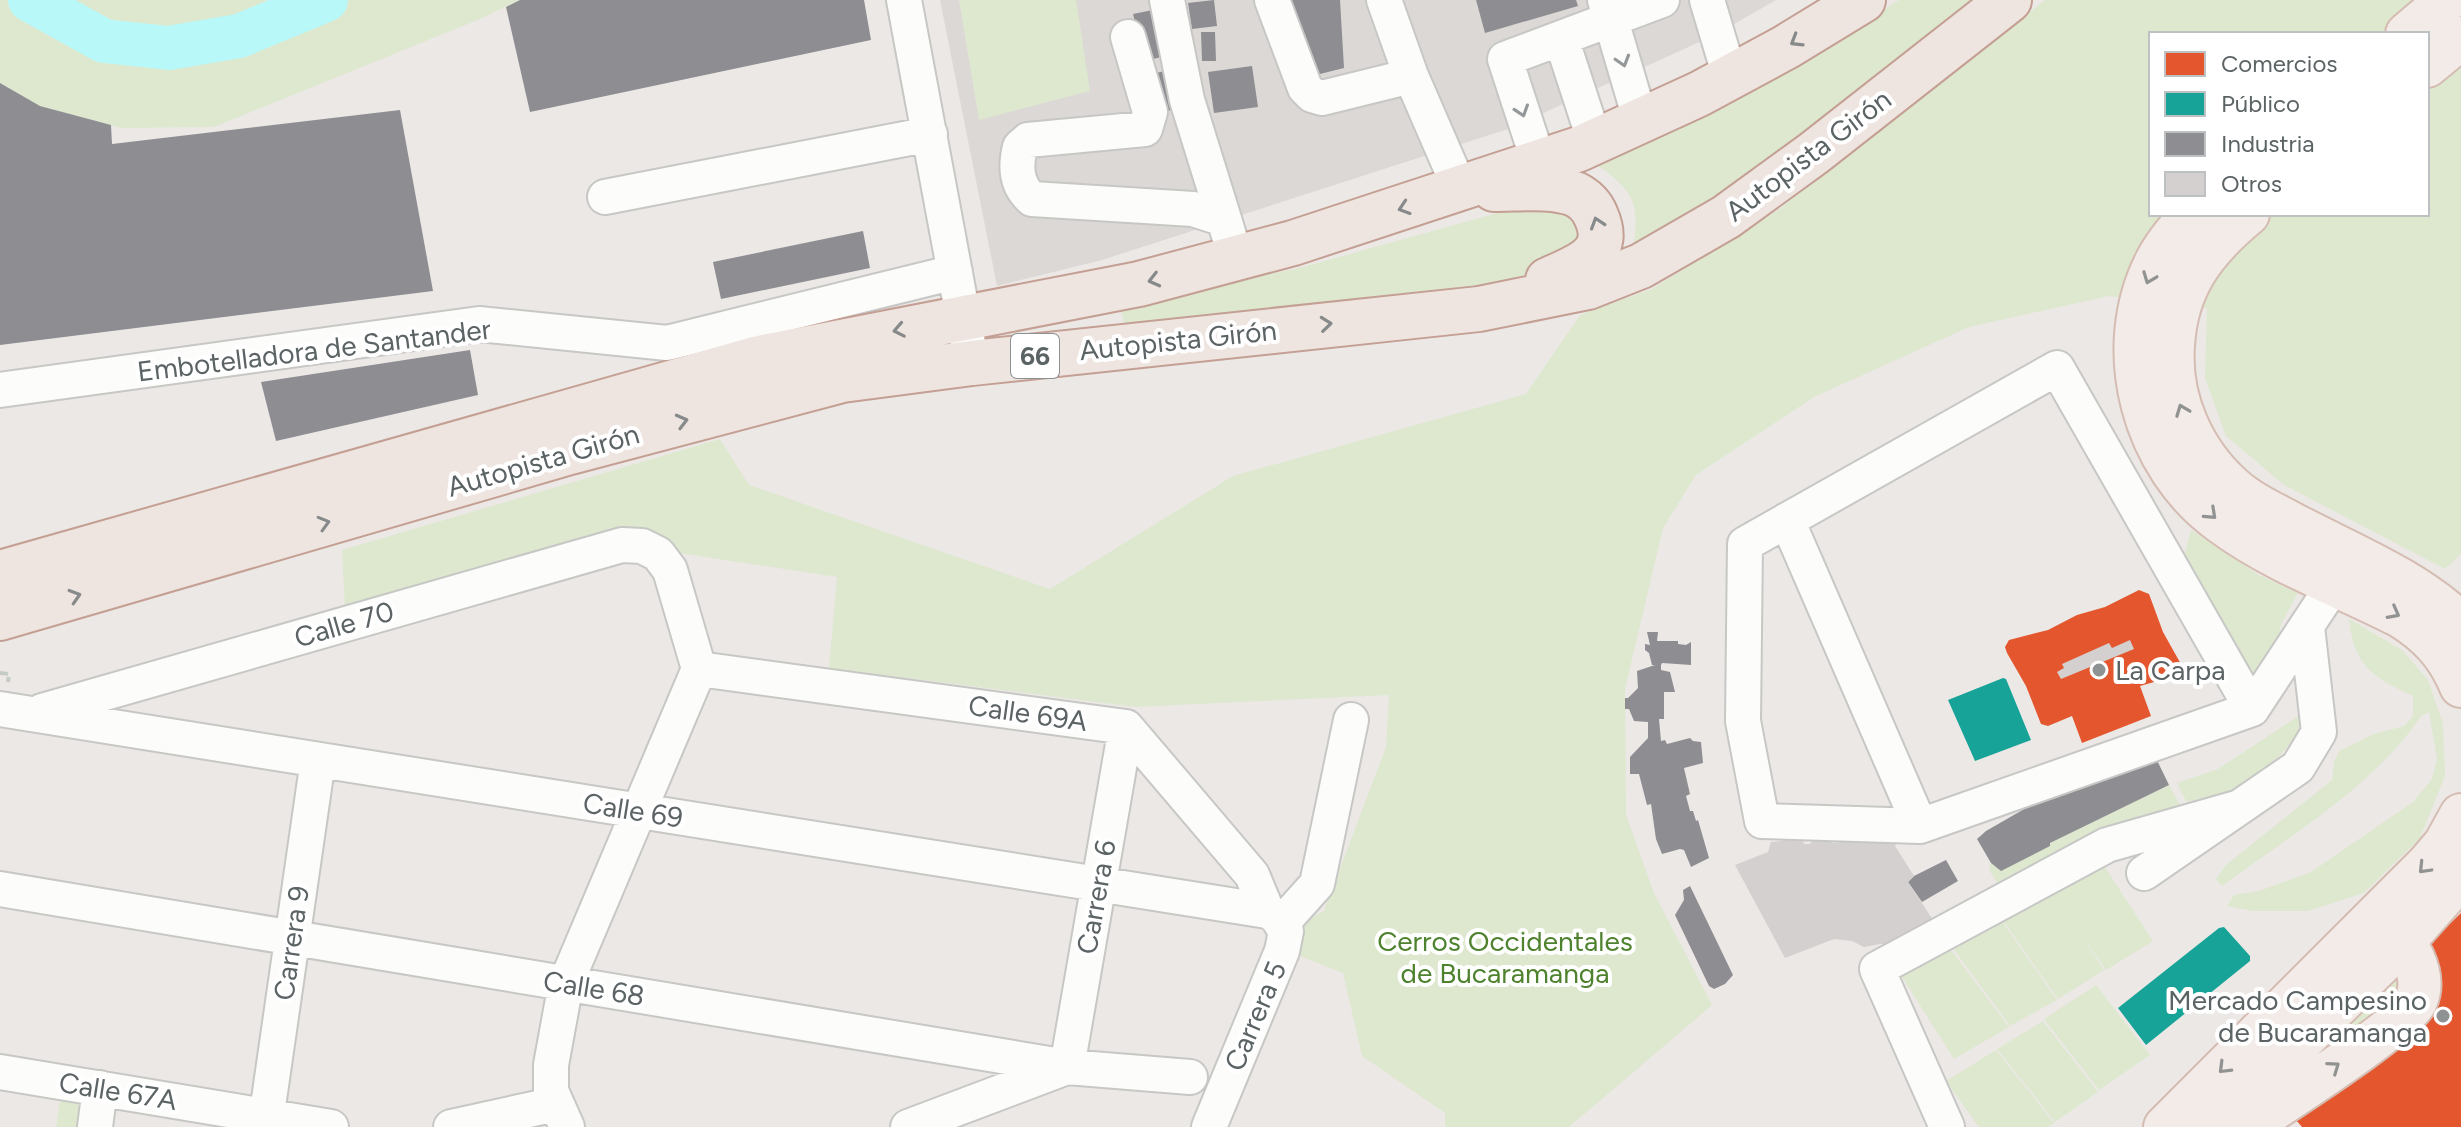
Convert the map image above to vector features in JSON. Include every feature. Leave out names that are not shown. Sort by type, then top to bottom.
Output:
[{"type":"highway","name":"Autopista Girón","points":[[0,573],[759,358],[1139,284],[1230,239],[1460,189],[1539,163],[1641,122],[1730,77],[1863,0]]},
{"type":"highway","name":"Autopista Girón","points":[[0,618],[555,456],[800,389],[891,372],[1479,309],[1588,287],[1641,266],[1726,217],[1814,153],[2009,0]]},
{"type":"highway","points":[[1460,189],[1567,192],[1587,202],[1600,226],[1599,248],[1591,258],[1479,309]]},
{"type":"main road","points":[[2409,32],[2447,0]]},
{"type":"main road","points":[[2429,64],[2461,38]]},
{"type":"main road","points":[[2190,216],[2169,240],[2154,265],[2144,291],[2137,324],[2135,358],[2145,418],[2171,470],[2220,522],[2316,562],[2408,584],[2461,624]]},
{"type":"main road","points":[[2245,216],[2225,232],[2202,259],[2186,287],[2174,320],[2172,358],[2176,396],[2188,428],[2207,460],[2233,489],[2316,562],[2419,628],[2446,655],[2461,686]]},
{"type":"main road","points":[[2213,1127],[2392,927],[2461,815]]},
{"type":"main road","points":[[2165,1127],[2392,927],[2461,877]]},
{"type":"main road","points":[[2247,1127],[2407,1013],[2416,1000],[2418,979],[2412,957],[2392,927]]},
{"type":"street","points":[[904,0],[972,363]]},
{"type":"street","points":[[1167,0],[1187,100],[1230,239]]},
{"type":"street","points":[[1272,0],[1305,88],[1312,95],[1322,98],[1411,76]]},
{"type":"street","points":[[1384,0],[1411,76],[1460,189]]},
{"type":"street","points":[[1539,163],[1505,59],[1561,38],[1607,10],[1662,0]]},
{"type":"street","points":[[1707,0],[1730,77]]},
{"type":"street","points":[[1607,10],[1641,122]]},
{"type":"street","points":[[1128,37],[1150,112],[1145,129],[1028,140],[1020,147],[1017,157],[1018,181],[1032,199],[1193,209],[1230,239]]},
{"type":"street","points":[[1561,38],[1595,142]]},
{"type":"street","points":[[605,197],[930,134]]},
{"type":"street","name":"Embotelladora de Santander","points":[[0,390],[479,324],[667,343],[955,272]]},
{"type":"street","points":[[2252,709],[2057,368],[1745,544],[1743,721],[1762,821],[1920,826],[2252,709],[2307,627]]},
{"type":"street","points":[[1787,520],[1920,826]]},
{"type":"street","name":"Calle 70","points":[[15,712],[622,545],[642,546],[658,554],[670,570],[699,669]]},
{"type":"street","points":[[2144,873],[2298,767],[2319,732],[2307,627],[2316,562]]},
{"type":"street","points":[[451,1127],[561,1115],[551,1091],[551,1065],[566,983],[699,669]]},
{"type":"street","name":"Calle 69A","points":[[699,669],[1126,727],[1252,875],[1274,917]]},
{"type":"street","name":"Calle 69","points":[[15,712],[1098,884],[1274,917]]},
{"type":"street","points":[[1274,917],[1317,884],[1351,720]]},
{"type":"street","name":"Carrera 6","points":[[1067,1067],[1126,727]]},
{"type":"street","name":"Carrera 9","points":[[266,1122],[318,760]]},
{"type":"street","points":[[1947,1127],[1877,969],[2107,845],[2240,807]]},
{"type":"street","name":"Calle 68","points":[[0,889],[1067,1067],[1190,1077]]},
{"type":"street","name":"Carrera 5","points":[[1209,1127],[1282,951],[1286,931],[1274,917]]},
{"type":"street","points":[[908,1127],[1067,1067]]},
{"type":"street","name":"Calle 67A","points":[[0,1072],[100,1088],[266,1122],[331,1127]]},
{"type":"street","points":[[95,1127],[100,1088]]},
{"type":"path","points":[[0,673],[9,674]]},
{"type":"shaded area","points":[[940,0],[1776,0],[1717,34],[1508,129],[1102,260],[997,286]]},
{"type":"green space","points":[[0,0],[520,0],[214,127],[121,128],[40,106],[0,83]]},
{"type":"green space","points":[[959,0],[1076,0],[1090,91],[979,120]]},
{"type":"green space","points":[[1899,0],[1982,0],[1834,117],[1632,254],[1636,223],[1632,201],[1619,182],[1594,163],[1806,59]]},
{"type":"green space","name":"Cerros Occidentales de Bucaramanga","points":[[2045,0],[2461,0],[2461,554],[2445,569],[2284,485],[2226,436],[2205,378],[2207,308],[2109,296],[1969,327],[1814,397],[1696,475],[1663,528],[1625,689],[1626,815],[1654,893],[1712,1005],[1569,1127],[1445,1127],[1445,1113],[1362,1056],[1343,973],[1300,956],[1297,925],[1324,911],[1386,747],[1389,695],[1135,707],[829,668],[837,577],[679,553],[661,537],[345,609],[342,550],[720,439],[749,485],[1050,589],[1233,476],[1526,394],[1580,315],[1652,289],[1778,210]]},
{"type":"green space","points":[[1554,205],[1578,220],[1583,237],[1537,272],[1490,284],[1126,331],[1120,307],[1303,267],[1512,209]]},
{"type":"green space","points":[[2191,530],[2259,575],[2298,593],[2279,634],[2247,689],[2182,564]]},
{"type":"green space","points":[[2349,619],[2402,650],[2428,680],[2443,724],[2445,776],[2420,838],[2364,893],[2308,911],[2253,911],[2227,906],[2234,895],[2259,891],[2311,872],[2413,802],[2432,779],[2437,759],[2429,712],[2421,716],[2401,742],[2355,788],[2222,886],[2216,879],[2226,865],[2332,780],[2339,751],[2374,734],[2404,726],[2413,716],[2413,696],[2376,676],[2361,659],[2355,649]]},
{"type":"green space","points":[[2303,713],[2305,726],[2262,773],[2236,789],[2215,797],[2186,801],[2177,783],[2218,769]]},
{"type":"green space","points":[[2169,785],[2181,807],[2005,888],[1998,884],[1989,870],[1991,863],[2001,870]]},
{"type":"green space","points":[[2099,858],[2153,941],[2106,970],[2081,934],[2104,970],[2058,999],[1999,915]]},
{"type":"green space","points":[[1998,916],[2057,1000],[2010,1026],[1950,944]]},
{"type":"green space","points":[[1948,946],[2009,1027],[1954,1059],[1899,972]]},
{"type":"green space","points":[[2399,965],[2403,987],[2379,1020],[2337,1029]]},
{"type":"green space","points":[[2096,985],[2150,1055],[2099,1090],[2044,1019]]},
{"type":"green space","points":[[2043,1021],[2098,1092],[2055,1122],[1997,1049]]},
{"type":"green space","points":[[1996,1050],[2054,1123],[2048,1127],[1979,1127],[1946,1081]]},
{"type":"green space","points":[[61,1093],[90,1097],[86,1127],[56,1127]]},
{"type":"building: Comercios","name":"La Carpa","points":[[2139,590],[2149,594],[2163,632],[2182,666],[2182,674],[2140,686],[2151,716],[2082,743],[2072,716],[2048,726],[2041,724],[2026,686],[2007,653],[2005,647],[2009,640],[2048,630]]},
{"type":"building: Comercios","name":"Mercado Campesino de Bucaramanga","points":[[2461,913],[2461,1127],[2302,1127],[2296,1120],[2404,1039],[2428,945]]},
{"type":"building: Público","points":[[2003,678],[2031,740],[1975,761],[1948,700]]},
{"type":"building: Público","points":[[2224,927],[2250,956],[2250,961],[2146,1045],[2118,1008]]},
{"type":"building: Industria","points":[[520,0],[864,0],[871,40],[530,112],[506,7]]},
{"type":"building: Industria","points":[[1214,0],[1217,26],[1192,29],[1188,3]]},
{"type":"building: Industria","points":[[1285,0],[1340,0],[1344,68],[1316,75]]},
{"type":"building: Industria","points":[[1476,0],[1576,0],[1578,6],[1485,33]]},
{"type":"building: Industria","points":[[1153,10],[1165,56],[1145,61],[1133,14]]},
{"type":"building: Industria","points":[[1201,32],[1215,32],[1216,61],[1202,61]]},
{"type":"building: Industria","points":[[1252,66],[1258,107],[1214,113],[1208,72]]},
{"type":"building: Industria","points":[[1173,69],[1182,107],[1161,113],[1152,74]]},
{"type":"building: Industria","points":[[0,83],[40,106],[111,125],[112,144],[400,110],[433,291],[0,345]]},
{"type":"building: Industria","points":[[863,231],[870,268],[721,299],[713,262]]},
{"type":"building: Industria","points":[[470,350],[478,395],[276,441],[261,382]]},
{"type":"building: Industria","points":[[1647,632],[1658,632],[1657,641],[1678,641],[1678,644],[1686,645],[1691,642],[1691,665],[1661,665],[1661,670],[1670,672],[1675,692],[1664,692],[1664,719],[1659,719],[1661,741],[1665,740],[1667,744],[1690,738],[1701,742],[1703,763],[1684,768],[1690,811],[1698,820],[1709,858],[1691,867],[1684,850],[1662,854],[1656,839],[1651,804],[1647,805],[1639,774],[1630,774],[1630,757],[1648,738],[1648,722],[1634,721],[1629,709],[1625,709],[1625,698],[1638,688],[1637,671],[1655,665],[1652,665],[1645,650],[1645,644],[1650,645]]},
{"type":"building: Industria","points":[[2153,752],[2169,785],[2050,843],[2050,846],[2001,871],[1991,863],[1977,839],[1986,831],[2033,804]]},
{"type":"building: Industria","points":[[1946,860],[1958,881],[1922,902],[1908,882]]},
{"type":"building: Industria","points":[[1690,886],[1733,975],[1725,984],[1714,989],[1709,986],[1675,915],[1684,900],[1683,890]]},
{"type":"building: Otros","points":[[2130,640],[2134,649],[2061,679],[2057,672],[2064,668],[2062,664],[2109,643],[2112,648]]},
{"type":"building: Otros","points":[[1895,836],[1898,839],[1895,846],[1914,876],[1908,882],[1935,923],[1898,944],[1864,947],[1852,941],[1834,939],[1785,958],[1735,865],[1768,852],[1771,842],[1802,839],[1804,844],[1810,844],[1815,838],[1833,843]]},
{"type":"waterway","points":[[30,0],[104,41],[169,48],[239,36],[326,0]]},
{"type":"place","name":"La Carpa","points":[[2099,670]]},
{"type":"place","name":"Mercado Campesino de Bucaramanga","points":[[2443,1016]]}]
